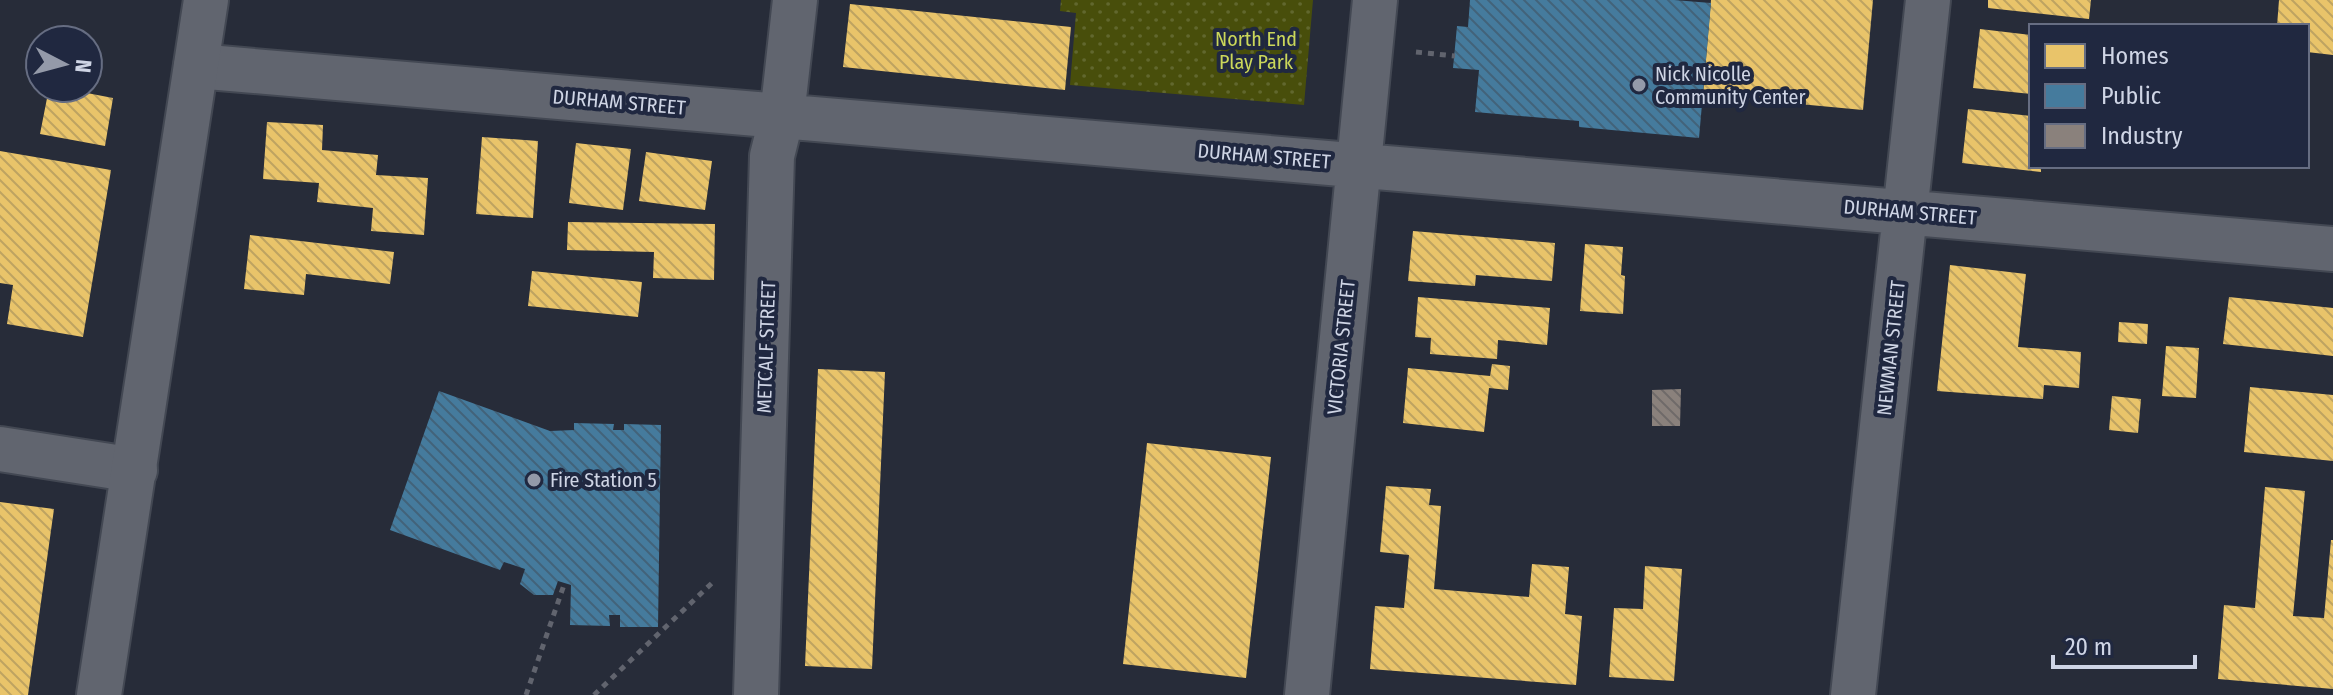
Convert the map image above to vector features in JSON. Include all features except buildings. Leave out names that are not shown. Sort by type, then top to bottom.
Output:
[{"type":"street","points":[[99,695],[206,0]]},
{"type":"street","name":"METCALF STREET","points":[[756,695],[772,156],[782,116],[795,0]]},
{"type":"street","name":"VICTORIA STREET","points":[[1307,695],[1375,0]]},
{"type":"street","name":"NEWMAN STREET","points":[[1853,695],[1928,0]]},
{"type":"street","name":"DURHAM STREET","points":[[196,66],[2333,249]]},
{"type":"street","points":[[0,449],[135,470]]},
{"type":"path","points":[[594,695],[761,537]]},
{"type":"path","points":[[526,695],[565,582]]},
{"type":"green space","name":"North End Play Park","points":[[1061,0],[1313,0],[1304,105],[1070,85],[1076,13],[1060,11]]},
{"type":"place","name":"Nick Nicolle Community Center","points":[[1639,85]]},
{"type":"place","name":"Fire Station 5","points":[[534,480]]}]
